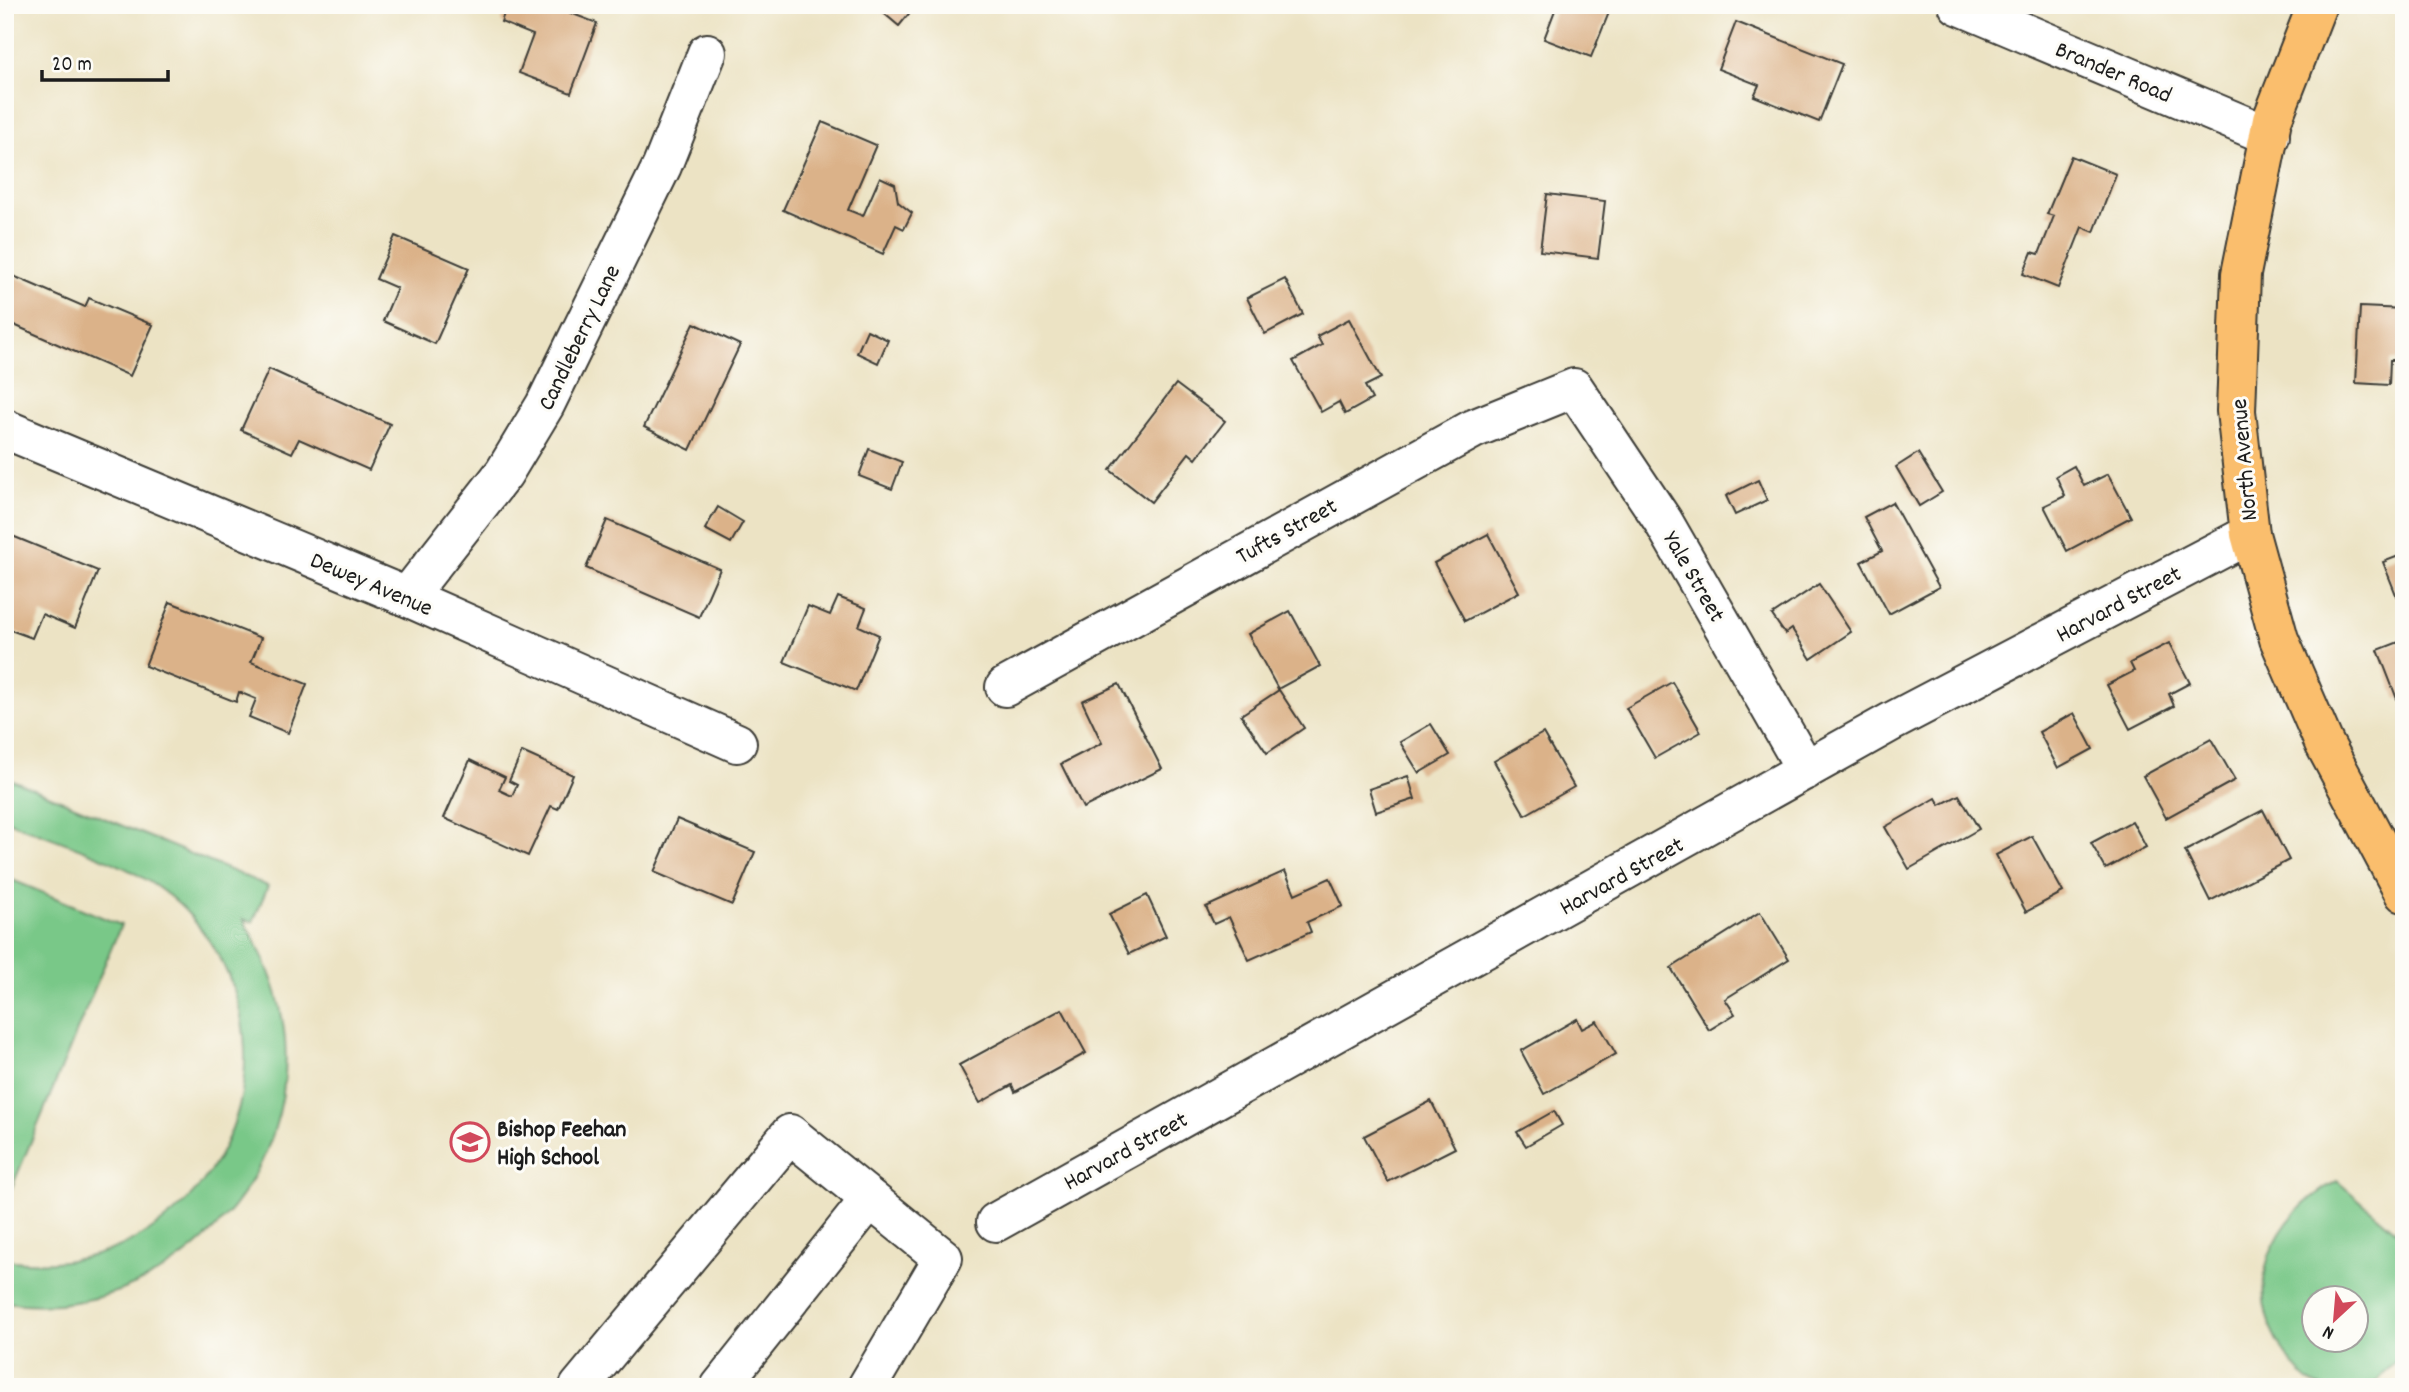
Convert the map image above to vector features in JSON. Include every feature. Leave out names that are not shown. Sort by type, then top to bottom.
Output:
[{"type":"main road","name":"North Avenue","points":[[2317,5],[2272,120],[2241,274],[2236,411],[2250,534],[2279,639],[2324,743],[2404,893]]},
{"type":"street","name":"Brander Road","points":[[1958,5],[2270,136]]},
{"type":"street","name":"Candleberry Lane","points":[[407,597],[503,472],[545,405],[662,166],[707,53]]},
{"type":"street","name":"Tufts Street","points":[[1005,687],[1417,458],[1473,429],[1574,388]]},
{"type":"street","name":"Yale Street","points":[[1574,388],[1663,521],[1806,770]]},
{"type":"street","name":"Dewey Avenue","points":[[5,429],[407,597],[737,743]]},
{"type":"street","name":"Harvard Street","points":[[996,1222],[1891,722],[2250,534]]},
{"type":"street","points":[[579,1387],[789,1134],[943,1258],[867,1387]]},
{"type":"street","points":[[720,1387],[870,1199]]},
{"type":"green space","points":[[5,777],[268,886],[253,922],[243,919],[267,966],[276,991],[282,1017],[285,1076],[273,1133],[249,1184],[214,1229],[171,1265],[120,1291],[64,1303],[5,1302],[5,1260],[74,1259],[134,1239],[184,1203],[220,1155],[240,1099],[244,1038],[229,977],[192,918],[153,884],[130,871],[80,848],[5,820]]},
{"type":"green space","points":[[5,877],[121,925],[5,1204]]},
{"type":"green space","points":[[2337,1181],[2404,1238],[2404,1352],[2372,1387],[2331,1388],[2313,1384],[2291,1362],[2271,1328],[2264,1303],[2264,1279],[2270,1255],[2280,1233],[2295,1213],[2315,1195]]},
{"type":"building","points":[[507,5],[549,5],[597,23],[571,93],[519,73],[533,35],[501,22]]},
{"type":"building","points":[[874,5],[916,5],[899,26]]},
{"type":"building","points":[[1557,5],[1612,5],[1591,57],[1544,39]]},
{"type":"building","points":[[1736,22],[1842,64],[1819,122],[1754,96],[1759,85],[1718,69]]},
{"type":"building","points":[[822,122],[876,145],[848,210],[863,216],[880,177],[895,184],[898,202],[912,213],[904,229],[896,225],[883,254],[783,210]]},
{"type":"building","points":[[2071,156],[2116,174],[2094,232],[2082,227],[2058,288],[2023,274],[2032,252],[2039,254],[2054,216],[2047,214]]},
{"type":"building","points":[[1547,194],[1605,201],[1598,258],[1540,251]]},
{"type":"building","points":[[395,236],[469,268],[435,344],[383,321],[397,288],[376,279]]},
{"type":"building","points":[[11,275],[85,307],[89,298],[153,325],[130,376],[5,321],[5,287]]},
{"type":"building","points":[[1285,279],[1303,314],[1265,334],[1247,298]]},
{"type":"building","points":[[2360,307],[2404,309],[2404,360],[2390,360],[2389,385],[2356,383]]},
{"type":"building","points":[[1349,319],[1381,378],[1365,386],[1372,399],[1345,414],[1339,402],[1321,412],[1293,361],[1322,345],[1317,336]]},
{"type":"building","points":[[694,323],[740,345],[690,450],[644,427]]},
{"type":"building","points":[[867,330],[888,340],[878,363],[857,353]]},
{"type":"building","points":[[269,369],[390,424],[369,470],[299,439],[292,453],[241,430]]},
{"type":"building","points":[[1176,384],[1225,421],[1196,459],[1189,453],[1151,502],[1110,470]]},
{"type":"building","points":[[869,449],[902,462],[892,489],[859,476]]},
{"type":"building","points":[[1918,453],[1942,492],[1919,506],[1896,467]]},
{"type":"building","points":[[2074,466],[2084,486],[2108,474],[2131,517],[2067,551],[2044,506],[2065,496],[2056,476]]},
{"type":"building","points":[[1758,480],[1767,500],[1735,515],[1726,496]]},
{"type":"building","points":[[1892,502],[1939,587],[1889,614],[1861,562],[1882,551],[1864,517]]},
{"type":"building","points":[[718,507],[743,522],[731,543],[705,529]]},
{"type":"building","points":[[607,520],[720,569],[699,617],[586,568]]},
{"type":"building","points":[[5,533],[98,571],[75,628],[42,614],[32,638],[5,628]]},
{"type":"building","points":[[1488,534],[1519,592],[1465,621],[1434,563]]},
{"type":"building","points":[[2404,554],[2404,605],[2401,607],[2383,562]]},
{"type":"building","points":[[1819,584],[1851,632],[1811,659],[1792,629],[1785,634],[1772,615]]},
{"type":"building","points":[[838,597],[866,608],[859,626],[879,635],[856,691],[784,662],[808,606],[830,615]]},
{"type":"building","points":[[170,602],[261,638],[251,662],[307,684],[288,733],[249,717],[256,699],[239,692],[236,702],[145,666]]},
{"type":"building","points":[[1290,611],[1320,666],[1278,689],[1248,634]]},
{"type":"building","points":[[2404,640],[2404,696],[2397,699],[2378,650]]},
{"type":"building","points":[[2169,643],[2190,683],[2169,694],[2174,706],[2130,729],[2107,685],[2134,671],[2130,663]]},
{"type":"building","points":[[1672,682],[1701,732],[1655,758],[1626,708]]},
{"type":"building","points":[[1119,684],[1162,769],[1083,808],[1061,764],[1102,743],[1082,701]]},
{"type":"building","points":[[1279,690],[1304,728],[1267,753],[1241,715]]},
{"type":"building","points":[[2074,713],[2093,749],[2058,768],[2039,732]]},
{"type":"building","points":[[1431,724],[1450,755],[1419,773],[1400,742]]},
{"type":"building","points":[[1543,733],[1574,787],[1525,815],[1494,761]]},
{"type":"building","points":[[2211,739],[2235,780],[2166,818],[2143,776]]},
{"type":"building","points":[[522,752],[573,775],[558,809],[551,806],[528,856],[444,818],[470,760],[505,777],[499,790],[512,796],[517,785],[509,781]]},
{"type":"building","points":[[1408,776],[1415,799],[1376,812],[1369,789]]},
{"type":"building","points":[[1959,795],[1979,829],[1909,869],[1885,827],[1936,798],[1940,805]]},
{"type":"building","points":[[2263,810],[2289,860],[2210,901],[2185,851]]},
{"type":"building","points":[[677,819],[755,852],[732,905],[654,872]]},
{"type":"building","points":[[2132,821],[2146,847],[2106,869],[2091,843]]},
{"type":"building","points":[[2032,836],[2063,892],[2026,912],[1996,855]]},
{"type":"building","points":[[1285,871],[1295,894],[1330,878],[1343,906],[1307,922],[1311,932],[1249,960],[1229,917],[1214,924],[1206,907]]},
{"type":"building","points":[[1147,895],[1166,936],[1129,954],[1109,914]]},
{"type":"building","points":[[1760,912],[1789,959],[1725,999],[1735,1014],[1709,1030],[1671,968]]},
{"type":"building","points":[[1062,1009],[1086,1053],[1015,1092],[1012,1085],[980,1103],[959,1065]]},
{"type":"building","points":[[1577,1019],[1582,1029],[1597,1021],[1616,1054],[1544,1094],[1521,1051]]},
{"type":"building","points":[[1431,1101],[1455,1148],[1388,1182],[1364,1136]]},
{"type":"building","points":[[1554,1111],[1562,1125],[1526,1146],[1517,1132]]},
{"type":"place","name":"Bishop Feehan High School","points":[[470,1142]]}]
